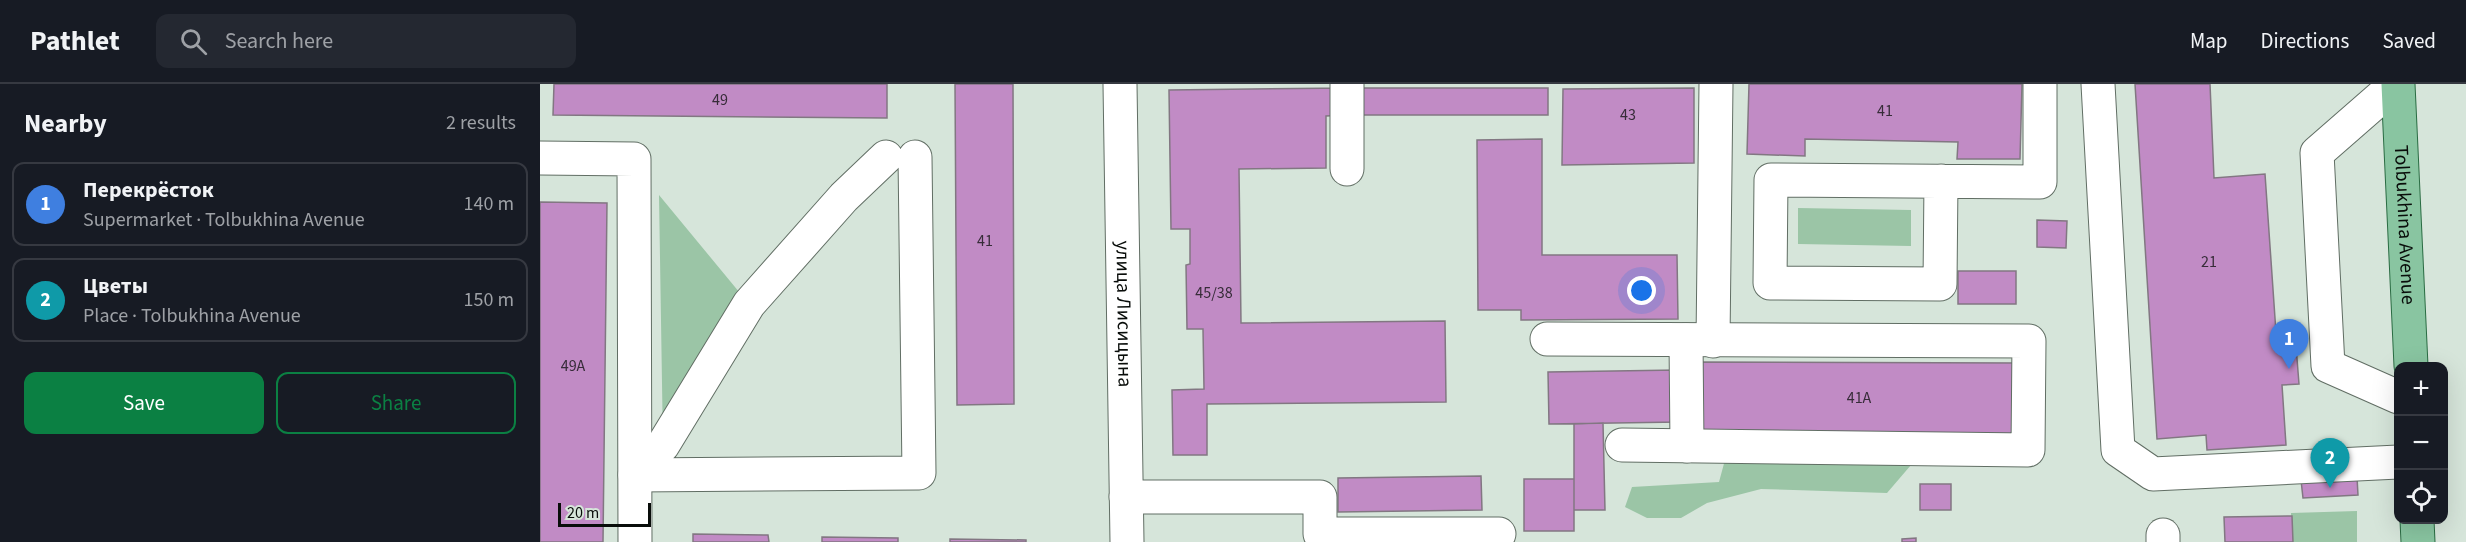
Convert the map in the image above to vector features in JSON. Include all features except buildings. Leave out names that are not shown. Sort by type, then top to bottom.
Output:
[{"type":"main road","name":"Tolbukhina Avenue","points":[[2397,84],[2410,362]]},
{"type":"main road","points":[[2417,524],[2418,542]]},
{"type":"street","name":"улица Лисицына","points":[[1120,84],[1127,542]]},
{"type":"street","points":[[1347,84],[1347,168]]},
{"type":"street","points":[[1687,446],[1700,340],[1716,84]]},
{"type":"street","points":[[1941,181],[1940,284],[1770,283],[1771,180],[1941,181],[2040,182],[2040,84]]},
{"type":"street","points":[[2098,84],[2118,450],[2153,474],[2394,462]]},
{"type":"street","points":[[2394,395],[2328,366],[2317,153],[2397,84]]},
{"type":"street","points":[[900,157],[919,473],[635,475],[663,445],[749,304],[844,197],[900,157]]},
{"type":"street","points":[[540,158],[634,159],[635,542]]},
{"type":"street","points":[[1547,339],[2029,341],[2028,450],[1622,445]]},
{"type":"street","points":[[1126,497],[1320,497],[1320,534],[1498,534]]},
{"type":"green space","points":[[659,195],[749,304],[663,445]]},
{"type":"green space","points":[[1798,208],[1911,210],[1911,246],[1798,244]]},
{"type":"green space","points":[[1732,434],[1917,458],[1887,493],[1761,489],[1707,503],[1681,518],[1647,518],[1625,507],[1632,487],[1719,482]]},
{"type":"green space","points":[[2357,511],[2357,542],[2292,542],[2291,513]]},
{"type":"place","name":"Перекрёсток","points":[[2289,369]]},
{"type":"place","name":"Цветы","points":[[2330,488]]}]
